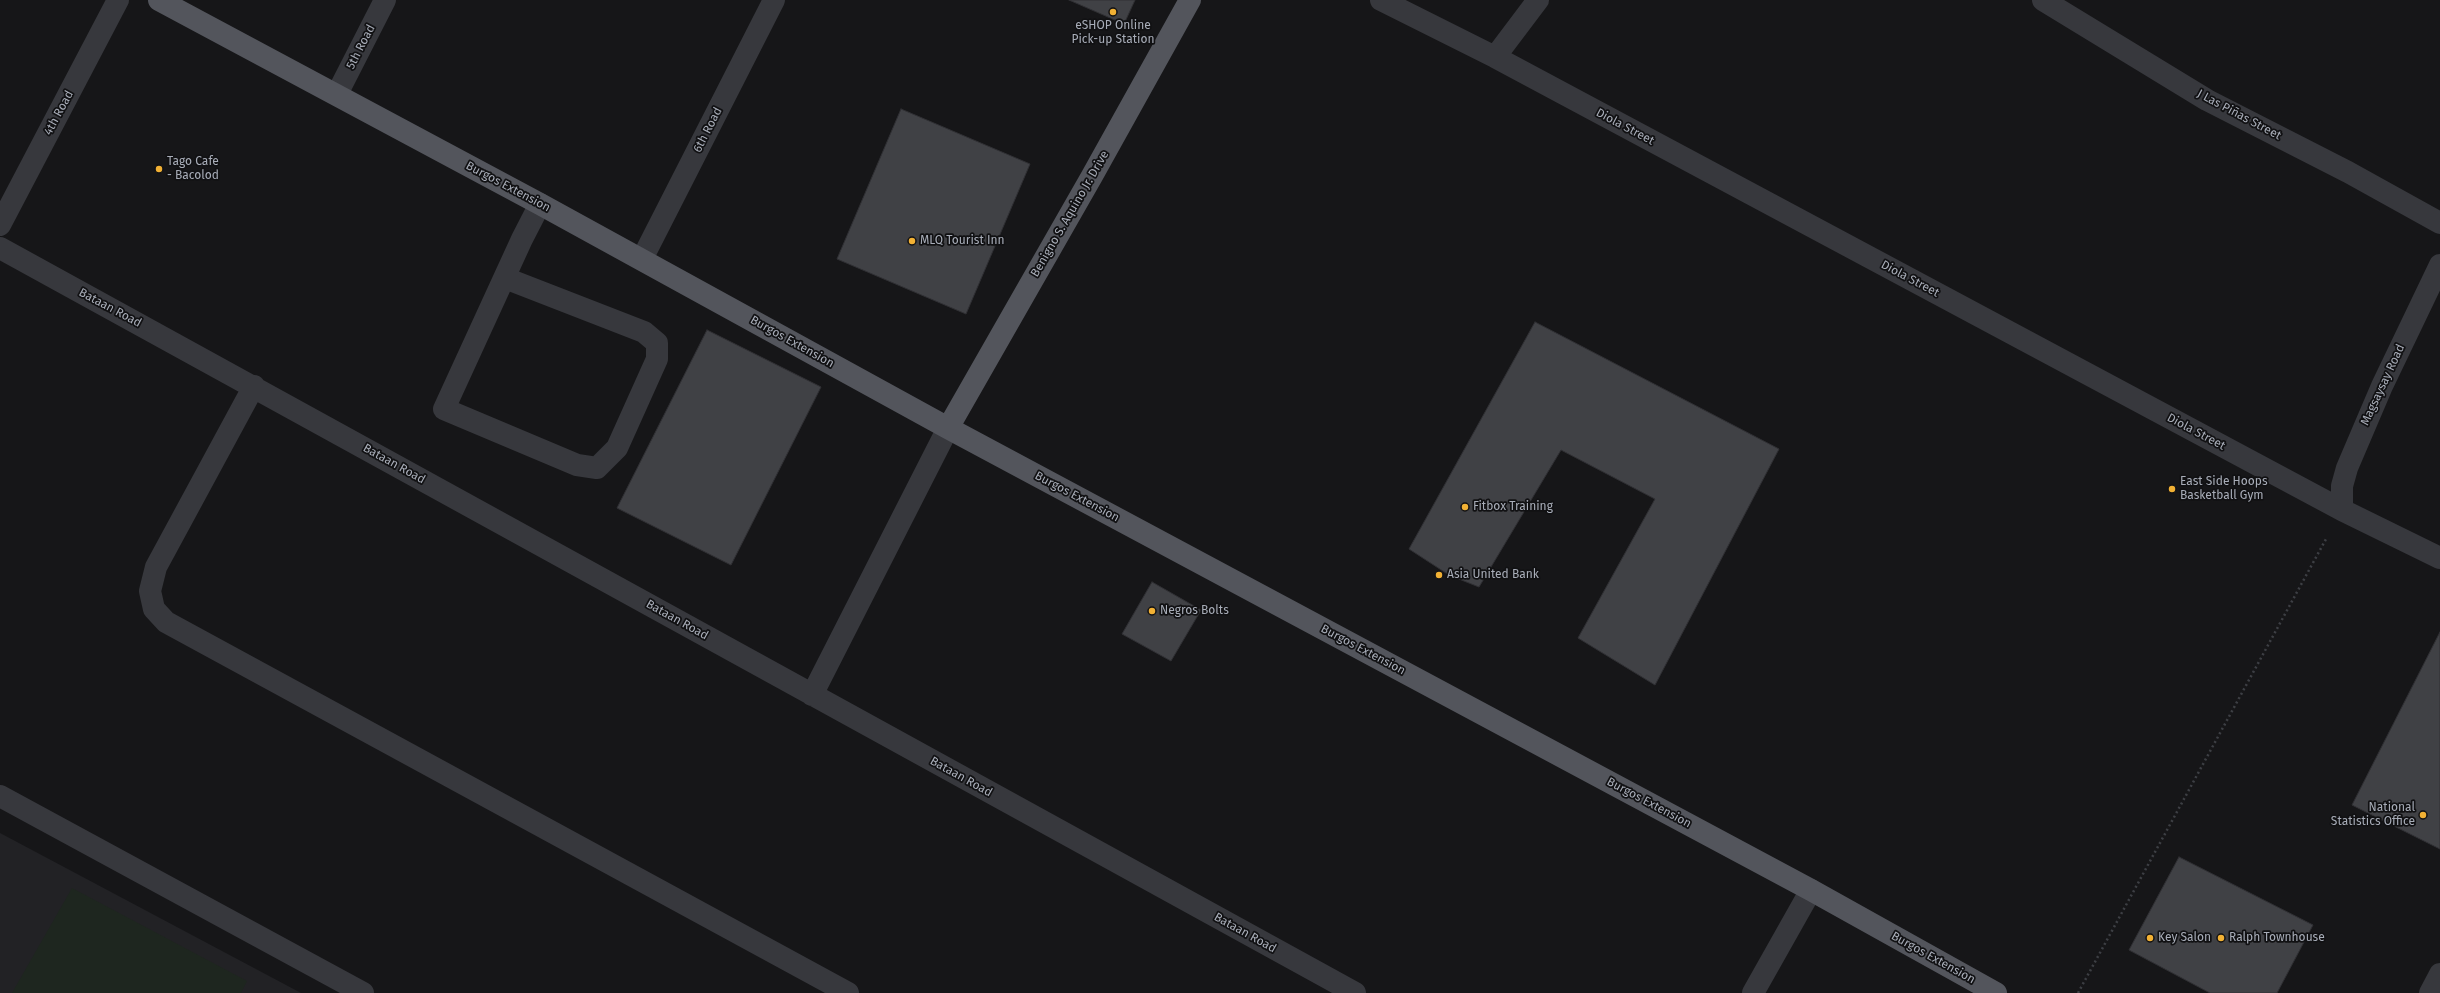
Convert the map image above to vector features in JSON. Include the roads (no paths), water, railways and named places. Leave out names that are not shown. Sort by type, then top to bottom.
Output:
[{"type":"main road","name":"Burgos Extension","points":[[159,0],[337,94],[642,259],[948,428],[1811,890],[1996,993]]},
{"type":"main road","name":"Benigno S. Aquino Jr. Drive","points":[[948,428],[1190,0]]},
{"type":"street","name":"4th Road","points":[[0,225],[118,0]]},
{"type":"street","name":"5th Road","points":[[337,94],[385,0]]},
{"type":"street","name":"6th Road","points":[[642,259],[774,0]]},
{"type":"street","name":"Diola Street","points":[[1381,0],[1495,57],[2342,510],[2440,558]]},
{"type":"street","points":[[1495,57],[1538,0]]},
{"type":"street","name":"J Las Piñas Street","points":[[2043,0],[2207,100],[2348,172],[2440,222]]},
{"type":"street","points":[[504,278],[644,332],[657,343],[657,358],[617,448],[596,468],[577,465],[444,409],[504,278],[540,204]]},
{"type":"street","name":"Bataan Road","points":[[0,248],[254,386],[1355,993]]},
{"type":"street","name":"Magsaysay Road","points":[[2342,510],[2342,486],[2346,468],[2382,386],[2440,265]]},
{"type":"street","points":[[254,386],[156,567],[150,591],[152,603],[154,609],[166,622],[848,993]]},
{"type":"street","points":[[812,695],[948,428]]},
{"type":"street","points":[[0,796],[363,993]]},
{"type":"street","points":[[1753,993],[1811,890]]},
{"type":"street","points":[[2430,993],[2440,974]]},
{"type":"place","name":"eSHOP Online Pick-up Station","points":[[1113,12]]},
{"type":"place","name":"Tago Cafe - Bacolod","points":[[159,169]]},
{"type":"place","name":"MLQ Tourist Inn","points":[[912,241]]},
{"type":"place","name":"East Side Hoops Basketball Gym","points":[[2172,489]]},
{"type":"place","name":"Fitbox Training","points":[[1465,507]]},
{"type":"place","name":"Asia United Bank","points":[[1439,575]]},
{"type":"place","name":"Negros Bolts","points":[[1152,611]]},
{"type":"place","name":"National Statistics Office","points":[[2423,815]]},
{"type":"place","name":"Key Salon","points":[[2150,938]]},
{"type":"place","name":"Ralph Townhouse","points":[[2221,938]]}]
